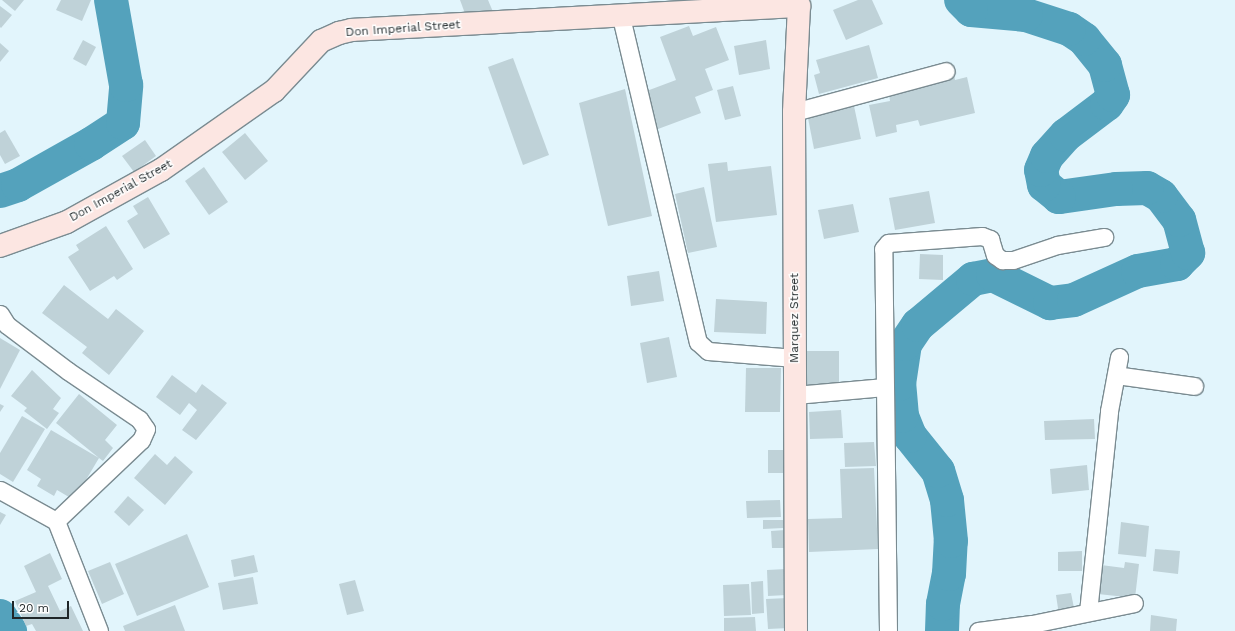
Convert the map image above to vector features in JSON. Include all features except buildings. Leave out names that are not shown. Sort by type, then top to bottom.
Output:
[{"type":"street","name":"Don Imperial Street","points":[[0,246],[68,222],[161,170],[274,91],[321,41],[339,33],[352,30],[621,17],[799,3]]},
{"type":"street","name":"Marquez Street","points":[[796,631],[794,112],[799,3]]},
{"type":"street","points":[[621,17],[698,342],[708,351],[795,358]]},
{"type":"street","points":[[794,112],[946,71]]},
{"type":"street","points":[[888,631],[883,249],[888,243],[982,236],[990,240],[995,255],[1002,260],[1013,260],[1057,245],[1104,237]]},
{"type":"street","points":[[0,314],[7,325],[68,371],[139,419],[146,429],[141,440],[56,521]]},
{"type":"street","points":[[1088,612],[1109,411],[1119,357]]},
{"type":"street","points":[[1116,375],[1194,386]]},
{"type":"street","points":[[795,395],[885,387]]},
{"type":"street","points":[[0,490],[56,521],[99,631]]},
{"type":"street","points":[[978,631],[1134,603]]},
{"type":"waterway","points":[[0,191],[18,185],[91,144],[123,123],[126,85],[111,0]]},
{"type":"waterway","points":[[942,631],[943,604],[949,574],[951,541],[947,500],[938,471],[910,436],[902,416],[899,384],[905,344],[918,325],[973,279],[993,275],[1050,303],[1074,300],[1138,271],[1177,264],[1188,253],[1179,220],[1161,196],[1147,188],[1116,189],[1059,197],[1044,185],[1041,170],[1047,156],[1066,135],[1107,104],[1113,95],[1105,65],[1084,39],[1069,29],[1026,15],[971,10],[961,0]]},
{"type":"waterway","points":[[0,616],[10,631]]}]
